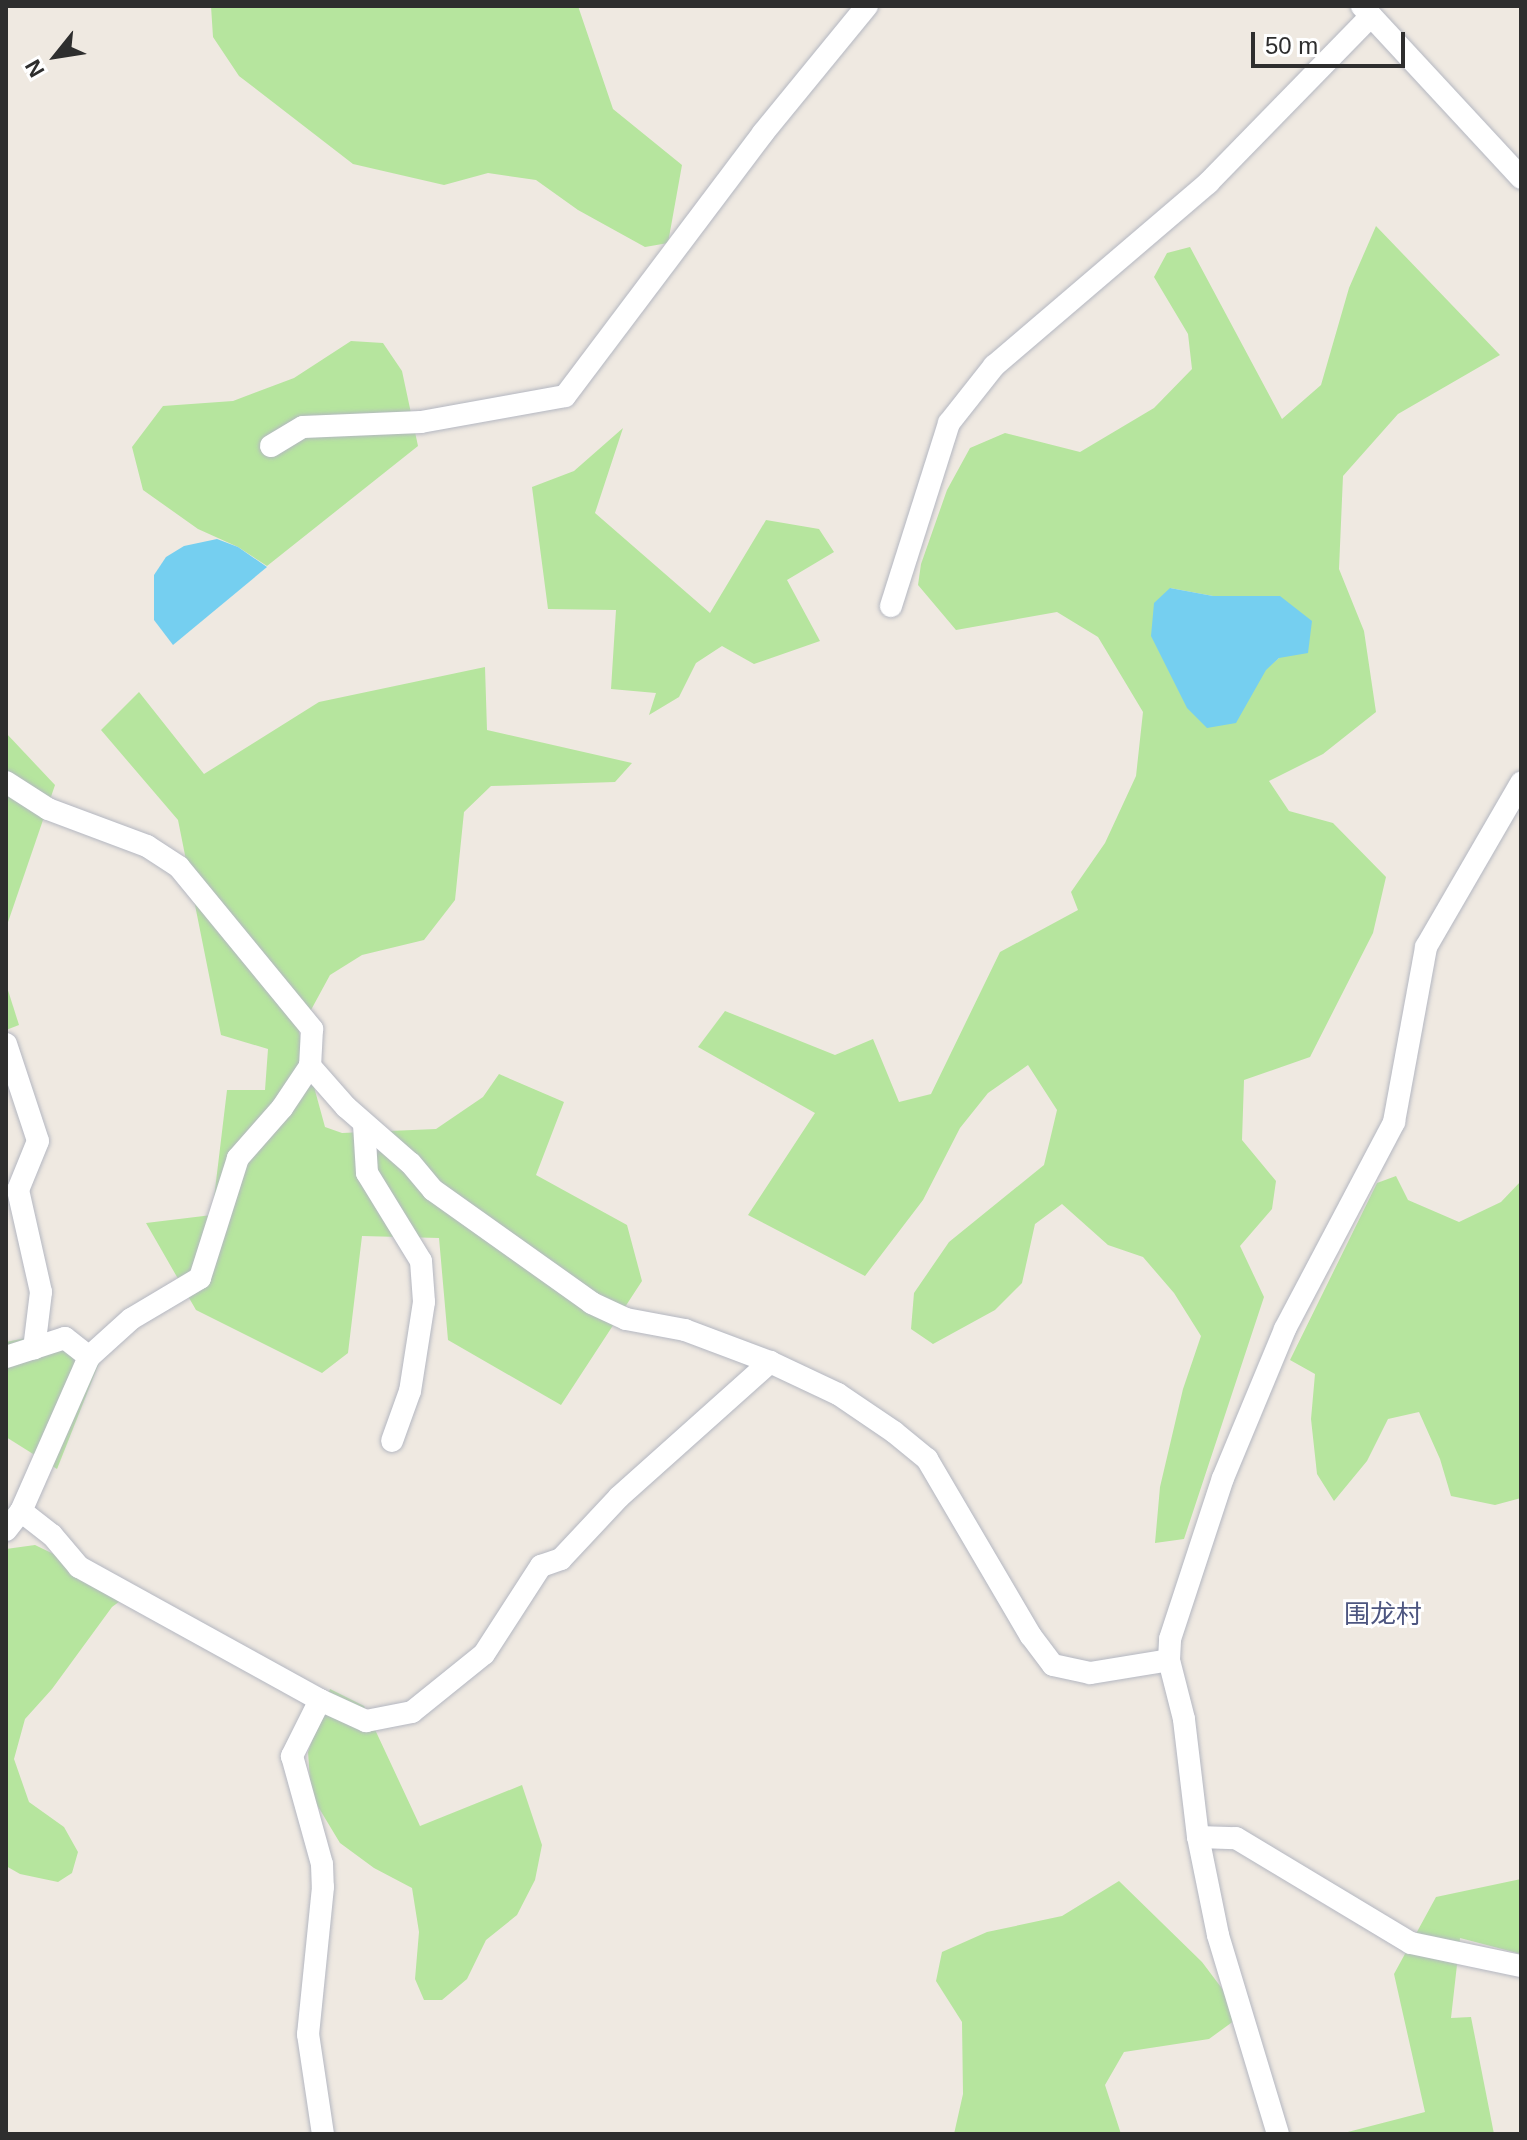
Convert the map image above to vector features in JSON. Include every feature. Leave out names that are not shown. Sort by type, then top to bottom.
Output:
[{"type":"street","points":[[271,446],[303,427],[421,422],[565,396],[763,133],[867,6]]},
{"type":"street","points":[[891,606],[949,423],[994,366],[1208,183],[1367,11],[1521,178]]},
{"type":"street","points":[[6,782],[48,809],[147,846],[179,867],[312,1029],[310,1066],[282,1108],[238,1158],[200,1278],[131,1319],[89,1357],[21,1511],[6,1530]]},
{"type":"street","points":[[1278,2134],[1218,1935],[1198,1837],[1184,1719],[1169,1660],[1170,1639],[1223,1478],[1285,1329],[1394,1122],[1426,947],[1521,783]]},
{"type":"street","points":[[6,1044],[38,1141],[18,1190],[41,1292],[34,1349]]},
{"type":"street","points":[[310,1066],[364,1124],[433,1190],[592,1303],[626,1319],[685,1330],[770,1362],[838,1394],[927,1459],[1031,1636],[1053,1665],[1090,1673],[1169,1660]]},
{"type":"street","points":[[364,1124],[367,1173],[421,1261],[424,1302],[410,1391],[392,1441]]},
{"type":"street","points":[[6,1357],[65,1338],[89,1357]]},
{"type":"street","points":[[21,1511],[52,1535],[79,1567],[320,1700],[366,1721],[412,1712],[484,1654],[541,1566],[561,1559],[619,1497],[770,1362]]},
{"type":"street","points":[[320,1700],[292,1756],[322,1864],[323,1887],[308,2034],[323,2134]]},
{"type":"street","points":[[1198,1837],[1236,1838],[1411,1943],[1521,1966]]},
{"type":"green space","points":[[211,6],[578,6],[613,109],[682,165],[668,243],[645,247],[578,210],[536,180],[488,173],[444,185],[353,164],[239,76],[213,37]]},
{"type":"green space","points":[[1376,226],[1500,355],[1398,414],[1343,476],[1339,569],[1364,631],[1376,712],[1323,754],[1269,781],[1289,811],[1333,823],[1386,877],[1373,933],[1310,1057],[1244,1080],[1242,1140],[1276,1181],[1272,1209],[1240,1246],[1264,1297],[1184,1539],[1155,1543],[1160,1487],[1183,1389],[1201,1336],[1174,1293],[1143,1257],[1108,1245],[1062,1204],[1035,1224],[1022,1283],[995,1310],[933,1344],[911,1329],[914,1293],[949,1242],[1044,1165],[1057,1110],[1028,1065],[988,1093],[960,1128],[923,1200],[865,1276],[748,1215],[815,1113],[698,1047],[725,1011],[835,1055],[873,1039],[899,1102],[931,1094],[1000,952],[1078,910],[1071,892],[1105,843],[1136,776],[1143,712],[1098,637],[1057,612],[956,630],[918,585],[921,564],[947,490],[970,448],[1005,433],[1080,452],[1154,408],[1192,369],[1188,334],[1154,277],[1167,253],[1190,247],[1282,419],[1321,385],[1349,288]],"holes":[[[1170,588],[1213,596],[1280,596],[1279,658],[1266,669]]]},
{"type":"green space","points":[[351,341],[383,343],[402,371],[418,446],[267,566],[238,547],[198,529],[143,490],[132,447],[163,406],[233,401],[294,378]]},
{"type":"green space","points":[[623,428],[595,513],[710,613],[766,520],[819,529],[834,552],[787,580],[820,641],[754,664],[722,646],[696,663],[679,697],[649,715],[656,693],[611,689],[616,610],[548,609],[532,487],[574,471]]},
{"type":"green space","points":[[485,667],[487,730],[632,763],[615,782],[491,786],[464,812],[455,900],[424,940],[362,955],[330,975],[299,1032],[325,1127],[342,1133],[436,1129],[483,1097],[499,1074],[564,1102],[536,1175],[627,1225],[642,1281],[561,1405],[448,1340],[439,1238],[362,1236],[348,1353],[322,1373],[196,1310],[146,1223],[212,1215],[227,1090],[265,1090],[268,1049],[221,1035],[178,820],[101,730],[139,692],[204,774],[319,702]]},
{"type":"green space","points":[[6,733],[55,785],[6,928]]},
{"type":"green space","points":[[6,984],[19,1025],[6,1030]]},
{"type":"green space","points":[[1396,1176],[1408,1200],[1459,1222],[1501,1202],[1521,1181],[1521,1498],[1495,1505],[1451,1496],[1440,1459],[1419,1412],[1388,1419],[1367,1461],[1334,1501],[1317,1474],[1311,1419],[1315,1374],[1290,1360],[1377,1183]]},
{"type":"green space","points":[[71,1329],[101,1358],[57,1469],[6,1437],[6,1342]]},
{"type":"green space","points":[[35,1545],[132,1592],[112,1607],[52,1689],[25,1719],[14,1759],[29,1802],[64,1827],[78,1852],[72,1873],[58,1882],[20,1874],[6,1866],[6,1549]]},
{"type":"green space","points":[[330,1689],[364,1706],[420,1826],[522,1785],[542,1845],[535,1880],[517,1915],[486,1940],[467,1979],[442,2000],[424,2000],[415,1979],[419,1932],[412,1888],[374,1868],[340,1843],[311,1795],[308,1752]]},
{"type":"green space","points":[[1521,1879],[1521,1954],[1460,1938],[1451,2018],[1471,2017],[1494,2134],[1340,2134],[1425,2112],[1394,1974],[1436,1897]]},
{"type":"green space","points":[[1119,1881],[1202,1962],[1242,2015],[1209,2039],[1124,2052],[1105,2085],[1121,2134],[954,2134],[963,2094],[962,2022],[936,1981],[942,1952],[987,1932],[1062,1916]]},
{"type":"water","points":[[217,539],[238,547],[267,567],[173,645],[154,620],[154,575],[166,557],[184,546]]},
{"type":"water","points":[[1170,588],[1213,596],[1280,596],[1312,621],[1308,653],[1279,658],[1266,670],[1236,723],[1207,728],[1187,708],[1151,636],[1154,603]]},
{"type":"district","name":"围龙村","points":[[1383,1615]]}]
